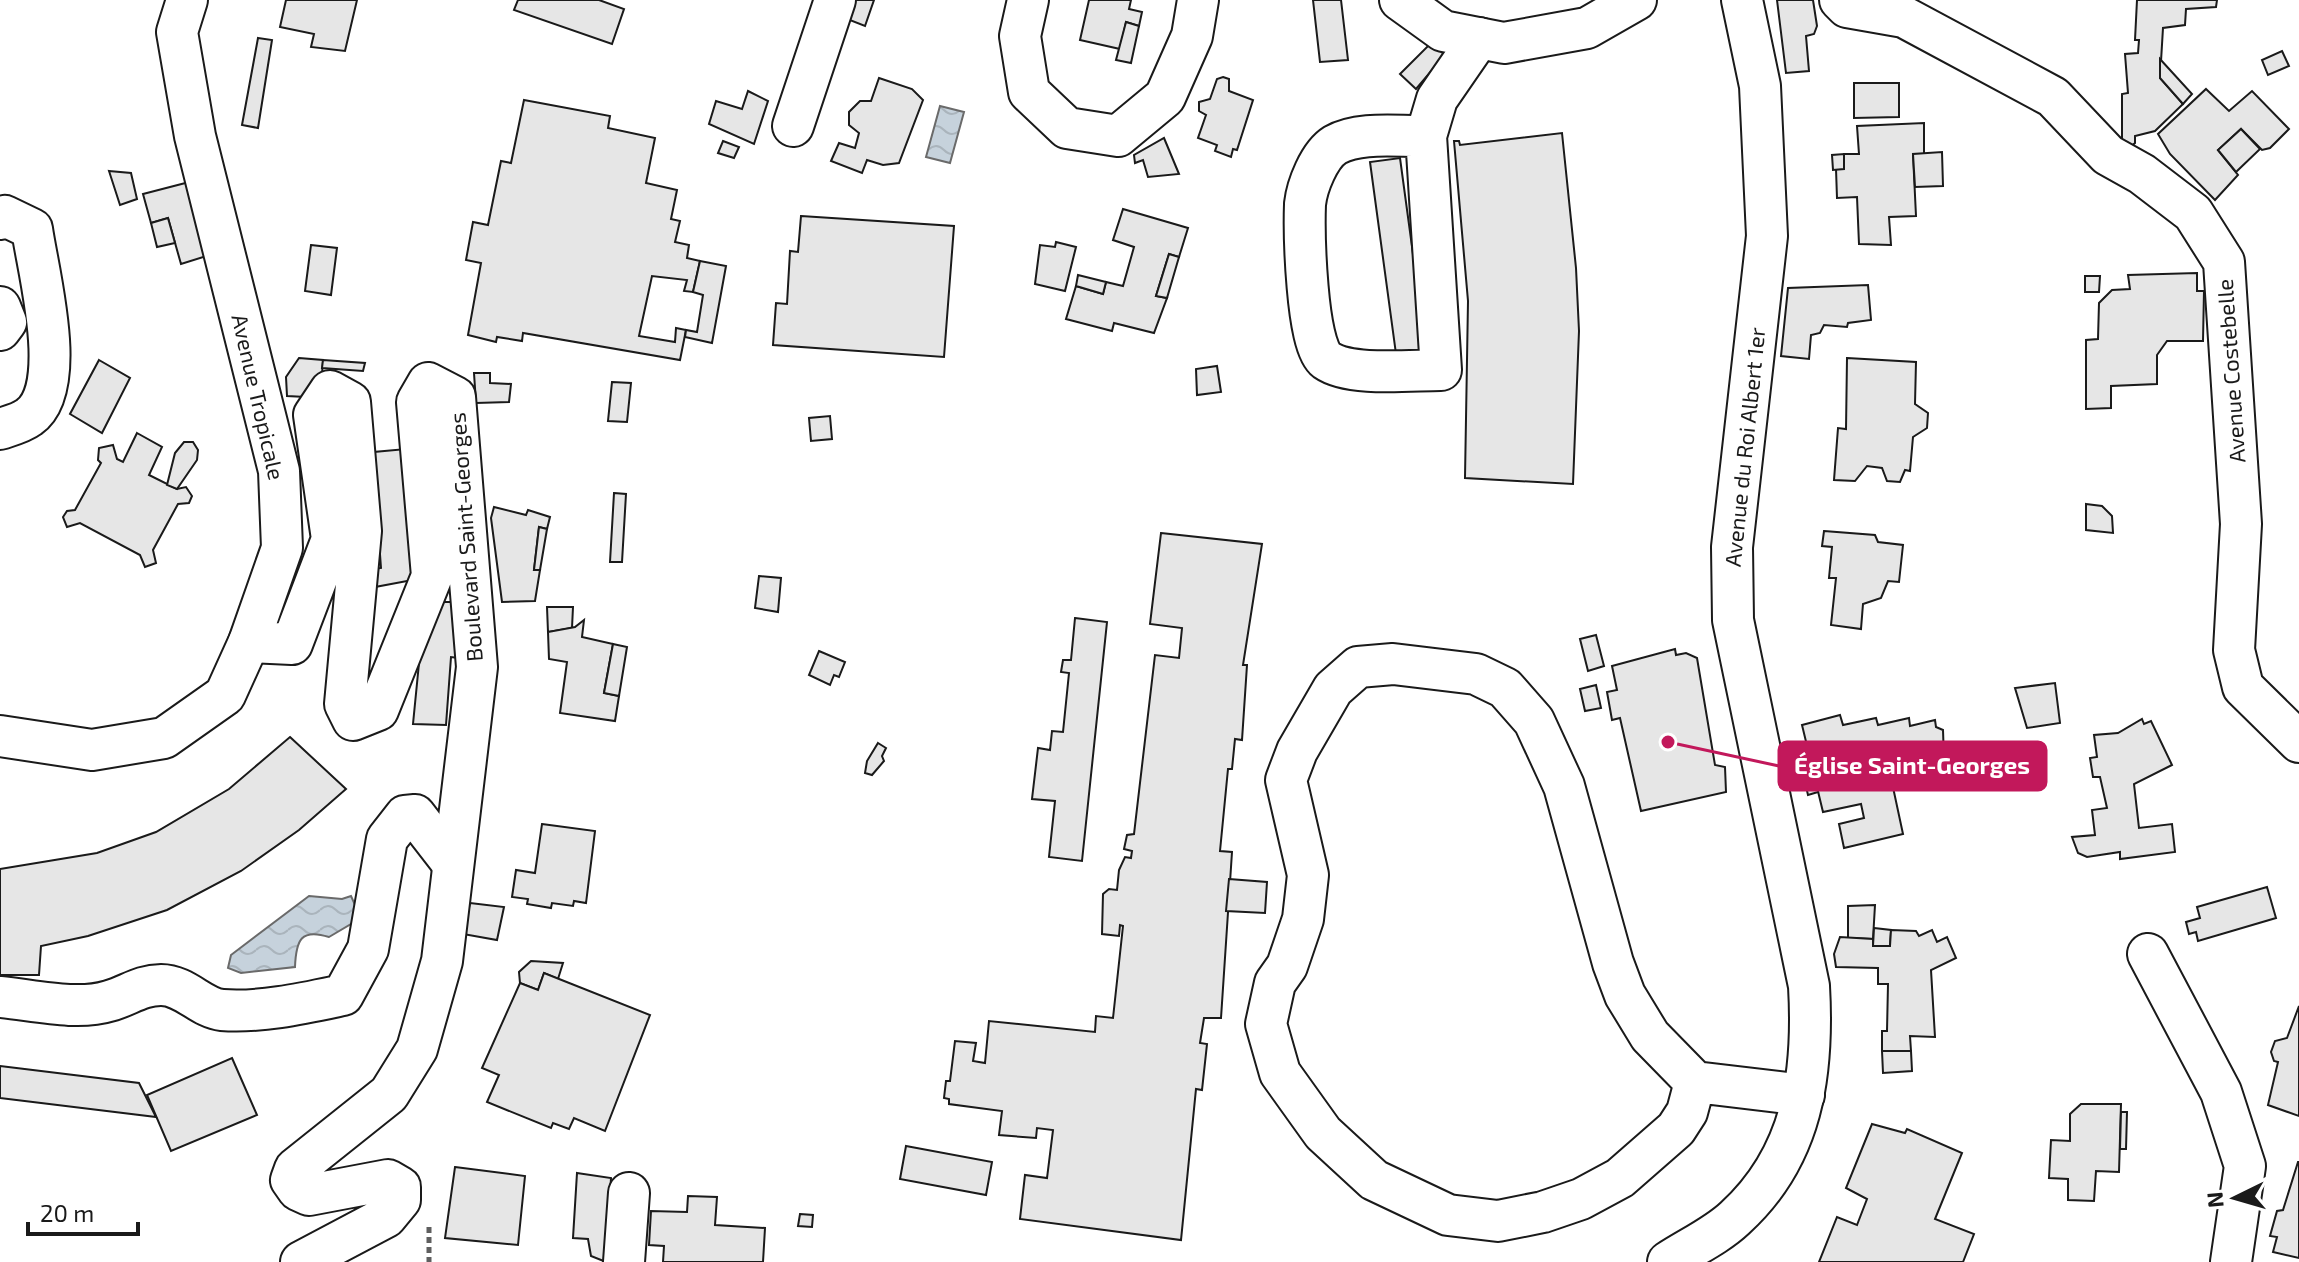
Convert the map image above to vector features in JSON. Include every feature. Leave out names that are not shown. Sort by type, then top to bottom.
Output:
[{"type":"street","name":"Avenue Tropicale","points":[[0,736],[92,750],[164,738],[225,695],[249,642],[282,548],[279,471],[195,136],[177,32],[187,0]]},
{"type":"street","points":[[793,126],[835,0]]},
{"type":"street","points":[[1028,0],[1020,36],[1029,92],[1067,128],[1118,136],[1165,97],[1192,36],[1198,0]]},
{"type":"street","points":[[1400,0],[1443,31],[1504,43],[1587,28],[1636,0]]},
{"type":"street","name":"Avenue du Roi Albert 1er","points":[[1668,1262],[1733,1220],[1763,1189],[1785,1153],[1804,1095],[1812,1045],[1809,986],[1733,620],[1732,547],[1767,236],[1760,86],[1742,0]]},
{"type":"street","name":"Avenue Costebelle","points":[[1840,0],[1847,7],[1904,17],[2053,97],[2108,155],[2142,174],[2193,213],[2224,262],[2241,524],[2234,650],[2243,687],[2299,742]]},
{"type":"street","points":[[1426,136],[1363,138],[1334,146],[1316,168],[1305,202],[1313,334],[1323,358],[1344,369],[1441,370],[1426,136],[1437,99],[1479,38]]},
{"type":"street","points":[[0,219],[5,216],[32,229],[51,364],[46,395],[30,417],[0,429]]},
{"type":"street","points":[[0,307],[6,322],[0,330]]},
{"type":"street","name":"Boulevard Saint-Georges","points":[[249,642],[292,644],[332,539],[314,415],[330,391],[350,402],[361,531],[345,704],[353,720],[378,710],[432,576],[417,402],[428,383],[455,397],[477,667],[442,961],[417,1049],[389,1094],[295,1169],[291,1180],[298,1190],[309,1195],[388,1180],[400,1187],[400,1200],[386,1217],[301,1262]]},
{"type":"street","points":[[1695,1082],[1687,1112],[1676,1129],[1620,1178],[1581,1199],[1543,1212],[1498,1221],[1448,1215],[1374,1180],[1323,1133],[1280,1073],[1266,1024],[1275,983],[1287,966],[1303,919],[1308,875],[1286,780],[1297,751],[1327,698],[1358,667],[1393,664],[1476,674],[1505,688],[1534,721],[1564,786],[1625,995],[1650,1036],[1682,1065],[1695,1082],[1804,1095]]},
{"type":"street","points":[[0,997],[77,1004],[109,1002],[137,988],[162,985],[183,989],[219,1010],[298,1005],[343,995],[368,949],[387,839],[405,816],[415,815],[453,864]]},
{"type":"street","points":[[2148,954],[2221,1092],[2245,1166],[2231,1262]]},
{"type":"street","points":[[624,1262],[629,1193]]},
{"type":"water","points":[[940,106],[964,112],[950,163],[926,157]]},
{"type":"water","points":[[309,896],[342,899],[351,896],[361,918],[329,937],[306,935],[299,943],[295,967],[241,973],[228,968],[231,955]]},
{"type":"building","points":[[286,0],[357,0],[345,51],[311,47],[314,34],[280,27]]},
{"type":"building","points":[[518,0],[599,0],[624,9],[612,44],[514,10]]},
{"type":"building","points":[[849,0],[874,0],[865,26],[842,17]]},
{"type":"building","points":[[1089,0],[1131,0],[1129,9],[1142,12],[1139,26],[1126,22],[1120,49],[1080,40]]},
{"type":"building","points":[[1313,0],[1341,0],[1348,60],[1320,62]]},
{"type":"building","points":[[1777,0],[1813,0],[1817,26],[1814,34],[1806,36],[1809,71],[1786,73]]},
{"type":"building","points":[[2137,0],[2217,0],[2216,7],[2186,9],[2185,25],[2163,28],[2160,78],[2183,104],[2155,131],[2135,136],[2135,143],[2122,154],[2122,94],[2128,93],[2125,54],[2138,53],[2139,40],[2135,40]]},
{"type":"building","points":[[1126,22],[1139,26],[1131,63],[1116,60]]},
{"type":"building","points":[[258,38],[272,40],[258,128],[242,125]]},
{"type":"building","points":[[1431,43],[1445,55],[1416,89],[1400,74]]},
{"type":"building","points":[[2282,51],[2289,66],[2268,75],[2262,60]]},
{"type":"building","points":[[2160,59],[2192,94],[2183,104],[2160,78]]},
{"type":"building","points":[[879,78],[912,89],[923,100],[899,163],[883,165],[867,160],[862,173],[831,161],[839,143],[855,148],[859,133],[849,125],[849,112],[860,101],[871,101]]},
{"type":"building","points":[[1217,79],[1229,79],[1229,91],[1253,100],[1237,150],[1233,149],[1231,157],[1215,151],[1217,145],[1198,138],[1206,115],[1199,111],[1199,102],[1210,99]]},
{"type":"building","points":[[1854,83],[1899,83],[1899,117],[1854,118]]},
{"type":"building","points":[[2206,89],[2229,111],[2252,91],[2289,129],[2270,148],[2262,150],[2241,129],[2218,150],[2238,175],[2215,200],[2170,154],[2158,134]]},
{"type":"building","points":[[748,91],[768,101],[754,144],[709,124],[716,101],[742,109]]},
{"type":"building","points":[[524,100],[610,116],[608,128],[655,138],[646,183],[677,190],[671,219],[680,221],[675,242],[689,245],[687,258],[700,261],[693,292],[684,291],[687,280],[652,276],[639,336],[675,342],[676,328],[686,330],[680,360],[523,333],[522,341],[497,337],[496,342],[468,335],[481,263],[466,260],[473,222],[488,225],[501,161],[511,163]]},
{"type":"building","points":[[1924,123],[1924,154],[1913,154],[1916,216],[1889,217],[1891,245],[1859,244],[1857,197],[1837,198],[1836,169],[1844,169],[1844,154],[1859,154],[1857,126]]},
{"type":"building","points":[[2241,129],[2260,149],[2236,172],[2218,150]]},
{"type":"building","points":[[1562,133],[1576,268],[1579,331],[1573,484],[1465,478],[1468,301],[1454,141],[1459,141],[1460,145]]},
{"type":"building","points":[[1164,138],[1179,174],[1148,177],[1143,160],[1135,163],[1134,155]]},
{"type":"building","points":[[723,141],[739,147],[734,158],[718,153]]},
{"type":"building","points":[[1942,152],[1943,186],[1915,187],[1913,154]]},
{"type":"building","points":[[1844,154],[1844,169],[1833,170],[1832,155]]},
{"type":"building","points":[[1400,158],[1426,350],[1396,354],[1370,162]]},
{"type":"building","points":[[109,171],[131,173],[137,199],[120,205]]},
{"type":"building","points":[[197,180],[216,253],[181,264],[168,218],[151,223],[143,194]]},
{"type":"building","points":[[1123,209],[1188,228],[1179,257],[1169,254],[1156,296],[1167,298],[1154,333],[1114,323],[1112,331],[1066,319],[1076,286],[1103,294],[1106,282],[1123,286],[1134,247],[1113,240]]},
{"type":"building","points":[[801,216],[954,226],[944,357],[773,345],[776,303],[787,304],[790,251],[798,252]]},
{"type":"building","points":[[168,218],[175,243],[157,247],[151,223]]},
{"type":"building","points":[[1056,242],[1076,247],[1065,291],[1035,284],[1040,245],[1055,247]]},
{"type":"building","points":[[311,245],[337,248],[331,295],[305,291]]},
{"type":"building","points":[[1169,254],[1179,257],[1167,298],[1156,296]]},
{"type":"building","points":[[700,261],[726,266],[712,343],[685,337],[686,330],[697,332],[703,295],[693,292]]},
{"type":"building","points":[[2197,273],[2197,291],[2204,291],[2203,341],[2167,341],[2157,355],[2157,384],[2111,386],[2111,408],[2086,409],[2086,340],[2098,339],[2099,303],[2112,290],[2130,289],[2128,275]]},
{"type":"building","points":[[1078,275],[1106,282],[1103,294],[1076,286]]},
{"type":"building","points":[[2085,276],[2100,276],[2099,292],[2085,292]]},
{"type":"building","points":[[1868,285],[1871,320],[1848,323],[1847,327],[1824,325],[1820,333],[1811,335],[1809,359],[1781,356],[1788,288]]},
{"type":"building","points":[[299,358],[323,360],[321,389],[306,397],[287,396],[286,377]]},
{"type":"building","points":[[1847,358],[1916,362],[1915,404],[1928,413],[1927,428],[1913,437],[1910,471],[1905,470],[1900,482],[1887,481],[1882,468],[1867,466],[1855,481],[1834,480],[1838,428],[1846,429]]},
{"type":"building","points":[[99,360],[130,378],[102,433],[70,414]]},
{"type":"building","points":[[323,360],[365,363],[363,371],[322,368]]},
{"type":"building","points":[[1217,366],[1221,392],[1197,395],[1196,369]]},
{"type":"building","points":[[474,373],[490,373],[490,383],[511,384],[509,402],[476,403]]},
{"type":"building","points":[[612,382],[631,383],[627,422],[608,421]]},
{"type":"building","points":[[830,416],[832,439],[811,441],[809,418]]},
{"type":"building","points":[[137,433],[162,447],[149,475],[177,489],[186,487],[192,496],[189,503],[178,504],[153,550],[156,563],[145,567],[140,555],[80,523],[67,527],[63,517],[67,511],[75,510],[101,463],[98,460],[99,448],[113,445],[117,459],[123,462]]},
{"type":"building","points":[[184,442],[193,442],[198,450],[197,460],[177,489],[167,485],[175,453]]},
{"type":"building","points":[[406,449],[418,579],[375,587],[373,569],[381,568],[379,541],[363,453]]},
{"type":"building","points":[[614,493],[626,494],[622,562],[610,562]]},
{"type":"building","points":[[2086,504],[2102,506],[2112,516],[2113,533],[2086,530]]},
{"type":"building","points":[[494,507],[526,515],[528,510],[550,517],[547,529],[539,527],[534,570],[540,570],[535,601],[502,602],[491,518]]},
{"type":"building","points":[[539,527],[547,529],[540,570],[534,570]]},
{"type":"building","points":[[1824,531],[1875,535],[1878,542],[1903,545],[1899,582],[1888,581],[1881,598],[1863,604],[1861,629],[1831,625],[1836,578],[1829,578],[1832,547],[1822,546]]},
{"type":"building","points":[[1161,533],[1262,544],[1243,665],[1247,665],[1242,740],[1235,739],[1232,769],[1228,769],[1220,851],[1232,852],[1221,1018],[1204,1018],[1200,1043],[1207,1044],[1202,1090],[1196,1089],[1181,1240],[1020,1219],[1025,1175],[1047,1178],[1053,1130],[1037,1128],[1036,1138],[999,1135],[1002,1111],[949,1104],[949,1099],[944,1098],[946,1081],[950,1081],[955,1041],[976,1043],[973,1061],[985,1063],[989,1021],[1095,1032],[1096,1016],[1113,1018],[1123,926],[1120,925],[1119,936],[1102,934],[1103,894],[1109,889],[1117,890],[1119,870],[1125,857],[1131,858],[1132,851],[1124,849],[1127,835],[1134,834],[1155,655],[1179,658],[1182,628],[1150,624]]},
{"type":"building","points":[[759,576],[781,578],[778,612],[755,608]]},
{"type":"building","points":[[438,602],[462,602],[459,658],[451,657],[446,725],[413,724],[420,653]]},
{"type":"building","points":[[547,607],[573,607],[572,628],[548,632]]},
{"type":"building","points":[[1075,618],[1107,622],[1082,861],[1049,857],[1055,801],[1032,799],[1038,748],[1050,750],[1052,731],[1063,732],[1069,673],[1061,672],[1063,660],[1071,660]]},
{"type":"building","points":[[584,620],[582,637],[613,644],[604,693],[619,696],[615,721],[560,713],[567,662],[549,659],[548,632],[575,627]]},
{"type":"building","points":[[1596,635],[1604,666],[1588,671],[1580,639]]},
{"type":"building","points":[[613,644],[627,647],[619,696],[604,693]]},
{"type":"building","points":[[1675,649],[1676,655],[1686,653],[1697,658],[1715,765],[1725,767],[1726,792],[1641,811],[1620,718],[1612,720],[1607,692],[1617,690],[1612,666]]},
{"type":"building","points":[[819,651],[845,662],[839,677],[834,675],[830,685],[809,675]]},
{"type":"building","points":[[2055,683],[2060,723],[2027,728],[2015,688]]},
{"type":"building","points":[[1596,685],[1601,708],[1585,711],[1580,689]]},
{"type":"building","points":[[1840,715],[1843,725],[1876,718],[1878,725],[1909,718],[1910,726],[1935,720],[1936,727],[1943,730],[1944,760],[1920,765],[1921,771],[1891,778],[1903,834],[1844,848],[1839,824],[1864,818],[1861,804],[1823,812],[1802,725]]},
{"type":"building","points":[[2142,719],[2144,724],[2151,721],[2172,765],[2134,784],[2139,828],[2172,824],[2175,852],[2120,859],[2120,852],[2087,857],[2078,853],[2072,837],[2095,835],[2092,810],[2107,808],[2100,777],[2093,777],[2090,758],[2097,757],[2094,735],[2118,733]]},
{"type":"building","points":[[290,737],[346,789],[299,830],[241,871],[167,910],[88,936],[41,946],[39,975],[0,975],[0,869],[97,853],[156,832],[229,789]]},
{"type":"building","points":[[878,743],[886,748],[882,756],[884,761],[872,775],[865,773],[867,761]]},
{"type":"building","points":[[1807,745],[1818,792],[1808,795],[1797,748]]},
{"type":"building","points":[[542,824],[595,831],[586,903],[574,901],[573,906],[552,903],[551,908],[527,904],[528,899],[512,897],[516,870],[535,873]]},
{"type":"building","points":[[1229,879],[1267,882],[1265,913],[1226,911]]},
{"type":"building","points":[[2267,887],[2276,918],[2198,941],[2196,932],[2189,934],[2186,922],[2200,918],[2197,907]]},
{"type":"building","points":[[470,903],[504,907],[497,940],[463,934]]},
{"type":"building","points":[[1875,905],[1873,939],[1848,938],[1848,906]]},
{"type":"building","points":[[1874,928],[1891,930],[1890,946],[1873,946]]},
{"type":"building","points":[[1891,930],[1916,931],[1919,936],[1932,930],[1937,942],[1947,937],[1956,958],[1931,970],[1935,1037],[1910,1036],[1911,1051],[1882,1051],[1882,1031],[1887,1031],[1888,984],[1878,984],[1878,968],[1836,967],[1834,954],[1840,937],[1873,939],[1873,946],[1890,946]]},
{"type":"building","points":[[531,961],[563,963],[558,979],[544,973],[538,990],[520,983],[519,972]]},
{"type":"building","points":[[544,973],[650,1015],[605,1131],[574,1118],[569,1129],[553,1123],[551,1128],[487,1102],[499,1075],[482,1068],[520,983],[538,990]]},
{"type":"building","points":[[2299,1006],[2299,1116],[2268,1105],[2278,1062],[2274,1061],[2271,1052],[2275,1041],[2287,1038]]},
{"type":"building","points":[[1882,1051],[1911,1051],[1912,1071],[1883,1073]]},
{"type":"building","points":[[232,1058],[257,1115],[171,1151],[147,1095]]},
{"type":"building","points":[[0,1066],[139,1083],[156,1117],[0,1098]]},
{"type":"building","points":[[2081,1104],[2121,1104],[2119,1172],[2096,1171],[2094,1201],[2068,1200],[2068,1179],[2049,1178],[2051,1140],[2070,1141],[2070,1114]]},
{"type":"building","points":[[2121,1112],[2127,1112],[2126,1149],[2120,1149]]},
{"type":"building","points":[[1872,1124],[1905,1133],[1907,1129],[1962,1153],[1935,1219],[1974,1234],[1963,1262],[1819,1262],[1837,1217],[1857,1225],[1867,1199],[1846,1188]]},
{"type":"building","points":[[906,1146],[992,1162],[986,1195],[900,1179]]},
{"type":"building","points":[[2298,1162],[2299,1258],[2273,1252],[2277,1237],[2270,1236],[2277,1211],[2283,1210]]},
{"type":"building","points":[[455,1167],[525,1176],[518,1245],[445,1238]]},
{"type":"building","points":[[577,1173],[611,1178],[606,1262],[591,1256],[588,1239],[573,1238]]},
{"type":"building","points":[[688,1196],[717,1197],[715,1225],[765,1228],[763,1262],[663,1262],[664,1246],[649,1245],[651,1211],[687,1212]]},
{"type":"building","points":[[800,1214],[813,1215],[812,1227],[798,1226]]},
{"type":"place","name":"Église Saint-Georges","points":[[1668,742]]}]
